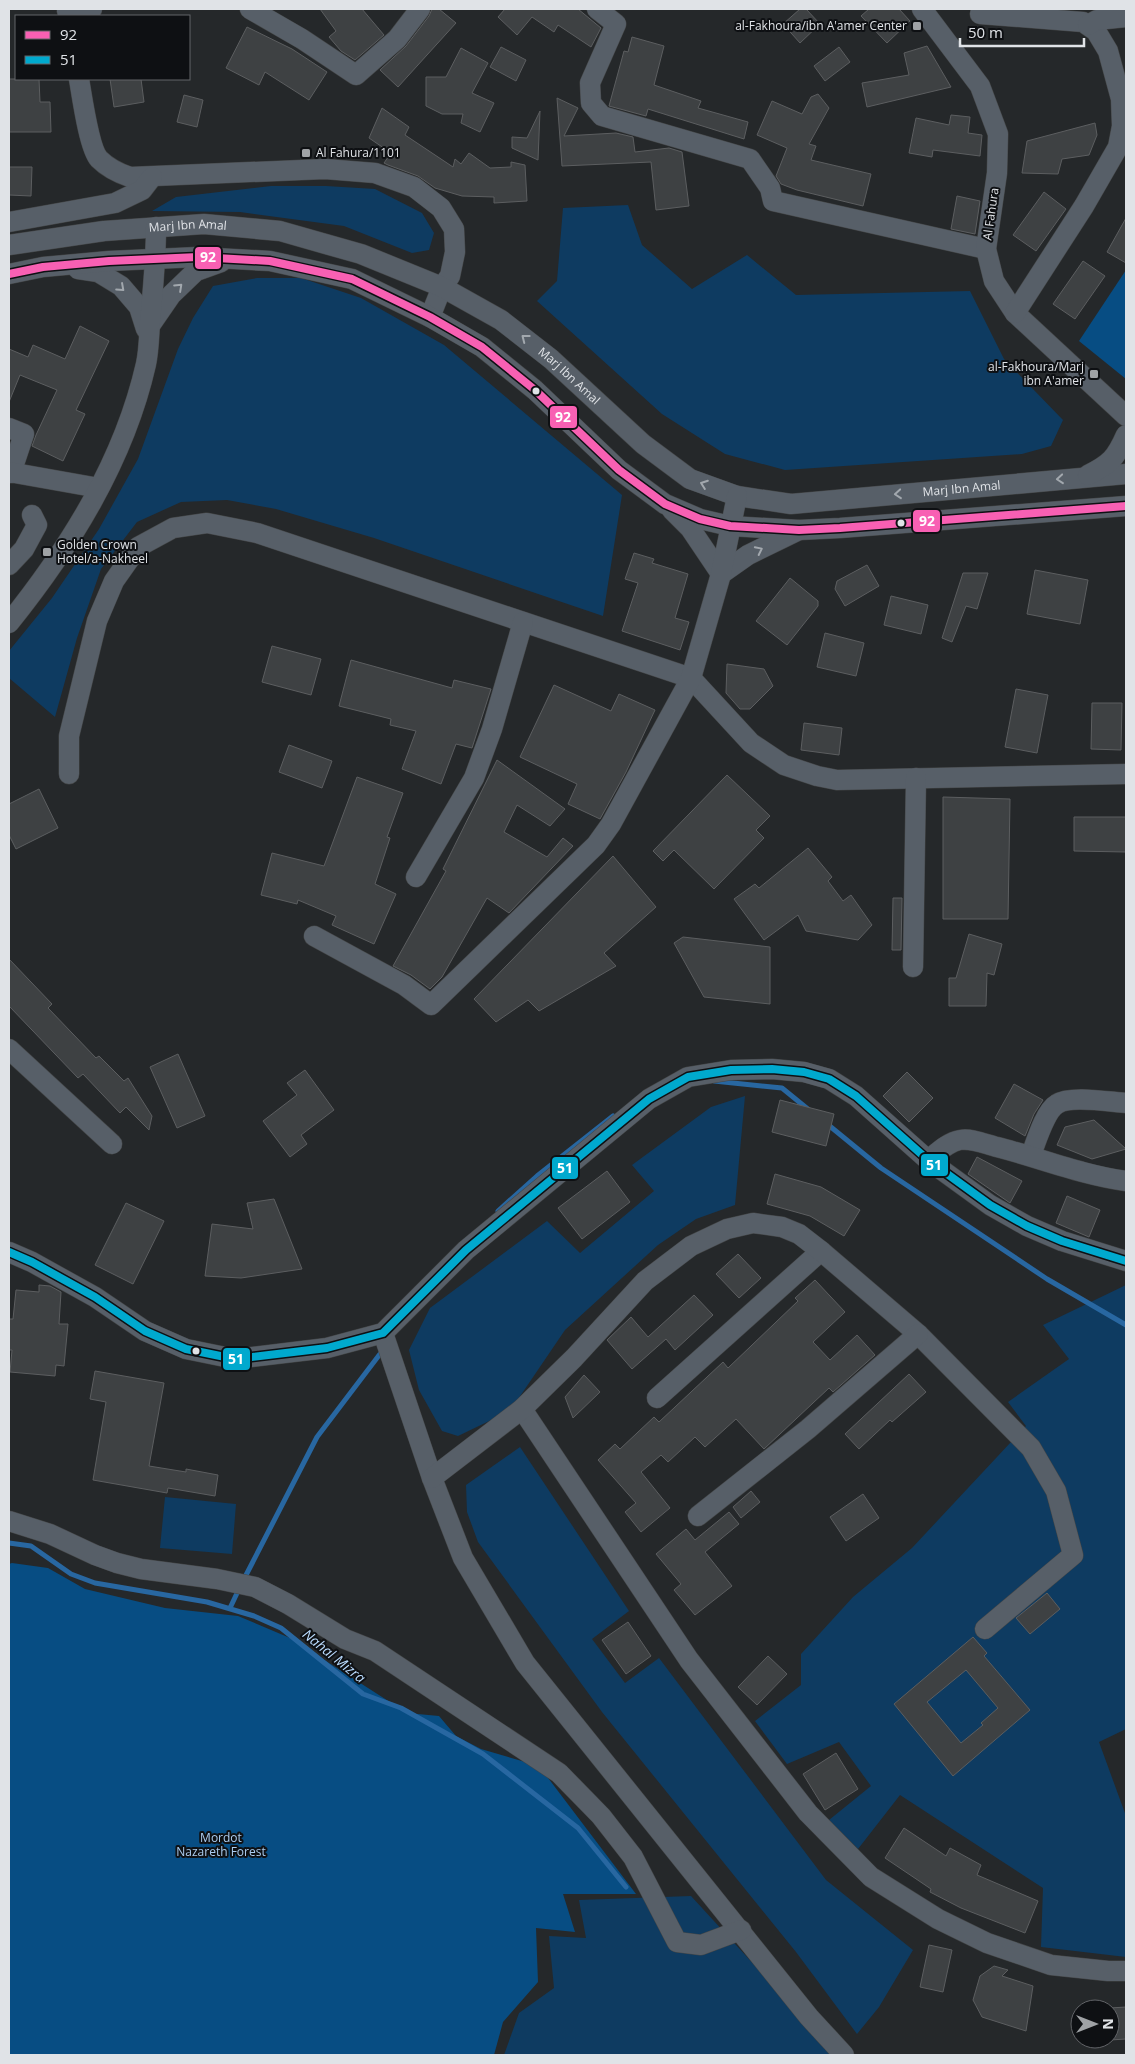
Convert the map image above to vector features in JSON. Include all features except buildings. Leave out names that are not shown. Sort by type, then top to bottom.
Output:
[{"type":"street","points":[[67,12],[92,9]]},
{"type":"street","points":[[250,9],[302,39],[356,75],[397,39],[420,9]]},
{"type":"street","points":[[597,9],[616,24],[590,83],[591,103],[602,116],[750,159],[770,188],[773,201],[986,249]]},
{"type":"street","name":"Al Fahura","points":[[922,9],[980,86],[998,134],[997,174],[986,249],[994,281],[1015,313],[1126,416]]},
{"type":"street","points":[[980,14],[1083,22],[1088,25],[1096,31],[1108,51],[1121,99],[1124,125],[1118,147],[1084,206],[1015,313]]},
{"type":"street","points":[[1088,25],[1097,20],[1126,17]]},
{"type":"street","points":[[79,80],[89,133],[98,158],[113,171],[130,177],[325,169],[375,173],[414,187],[441,208],[454,229],[455,252],[450,276],[442,287],[430,317]]},
{"type":"street","points":[[9,222],[115,203],[133,196],[142,190],[152,177]]},
{"type":"street","name":"Marj Ibn Amal","points":[[9,245],[104,231],[204,224],[280,231],[362,254],[442,287],[501,320],[551,359],[642,444],[690,479],[737,496],[791,504],[1126,474]]},
{"type":"street","points":[[9,624],[43,581],[80,526],[126,432],[146,363],[156,259],[156,227]]},
{"type":"street","points":[[9,274],[43,267],[198,257],[270,261],[352,279],[430,317],[482,347],[535,390],[619,470],[665,504],[690,528],[721,574]]},
{"type":"street","points":[[149,331],[171,295],[196,271],[228,259]]},
{"type":"street","points":[[61,266],[98,272],[121,286],[139,307],[149,331]]},
{"type":"street","points":[[9,428],[24,434],[10,472],[99,488]]},
{"type":"street","points":[[1083,477],[1109,464],[1122,446],[1126,435]]},
{"type":"street","points":[[314,936],[404,985],[431,1005],[596,845],[611,824],[691,678],[721,574],[737,496]]},
{"type":"street","points":[[665,504],[700,519],[730,526],[798,530],[919,524],[1126,506]]},
{"type":"street","points":[[9,565],[24,549],[37,525],[32,515]]},
{"type":"street","points":[[69,774],[69,736],[96,621],[114,581],[138,547],[174,528],[207,524],[257,533],[691,678],[751,743],[784,765],[817,776],[837,780],[1126,774]]},
{"type":"street","points":[[721,574],[748,555],[798,530]]},
{"type":"street","points":[[416,877],[474,778],[492,729],[523,622]]},
{"type":"street","points":[[913,967],[916,778]]},
{"type":"street","points":[[9,1049],[112,1144]]},
{"type":"street","points":[[9,1252],[32,1262],[96,1297],[145,1331],[186,1349],[235,1359],[327,1348],[383,1333],[466,1250],[649,1099],[688,1077],[731,1070],[772,1069],[804,1072],[829,1079],[856,1096],[928,1160],[990,1205],[1027,1226],[1062,1241],[1126,1262]]},
{"type":"street","points":[[1031,1155],[1046,1118],[1056,1104],[1070,1100],[1126,1103]]},
{"type":"street","points":[[928,1160],[947,1145],[959,1140],[972,1140],[1031,1155],[1106,1178],[1126,1181]]},
{"type":"street","points":[[432,1478],[522,1409],[574,1358],[645,1281],[691,1246],[727,1229],[753,1223],[782,1227],[799,1234],[821,1251],[918,1334],[1032,1448],[1056,1491],[1073,1555],[985,1629]]},
{"type":"street","points":[[656,1398],[821,1251]]},
{"type":"street","points":[[383,1333],[432,1478],[463,1558],[525,1663],[809,2017],[844,2055]]},
{"type":"street","points":[[698,1516],[808,1429],[918,1334]]},
{"type":"street","points":[[522,1409],[689,1660],[808,1813],[871,1877],[938,1919],[987,1943],[1051,1965],[1126,1971]]},
{"type":"street","points":[[9,1521],[50,1534],[95,1556],[125,1565],[141,1569],[237,1582],[255,1587],[288,1604],[345,1639],[375,1651],[528,1752],[565,1779],[601,1816],[633,1857],[677,1942],[701,1945],[741,1930]]},
{"type":"shaded area","points":[[271,186],[326,186],[375,189],[422,213],[434,233],[429,250],[412,253],[344,226],[240,212],[152,211],[176,197]]},
{"type":"shaded area","points":[[628,205],[642,245],[692,289],[747,255],[796,295],[970,291],[1004,359],[1063,420],[1051,446],[1022,454],[785,470],[725,454],[662,414],[537,301],[557,281],[563,208]]},
{"type":"shaded area","points":[[257,278],[301,278],[361,298],[444,345],[622,495],[603,616],[374,538],[276,509],[227,500],[181,502],[137,522],[101,569],[77,638],[55,717],[9,678],[9,651],[52,598],[99,529],[138,459],[178,349],[193,318],[213,286]]},
{"type":"shaded area","points":[[745,1096],[735,1205],[696,1219],[658,1245],[565,1330],[510,1411],[458,1436],[442,1431],[419,1390],[409,1350],[430,1308],[547,1221],[580,1253],[654,1191],[632,1165],[711,1107]]},
{"type":"shaded area","points":[[1126,1285],[1126,1729],[1099,1742],[1126,1816],[1126,1957],[1041,1947],[1043,1888],[900,1795],[858,1849],[829,1820],[871,1786],[839,1742],[787,1764],[755,1721],[801,1685],[801,1654],[853,1597],[912,1548],[1026,1426],[1008,1402],[1069,1359],[1043,1325]]},
{"type":"shaded area","points":[[520,1447],[629,1611],[592,1639],[625,1683],[659,1658],[826,1880],[913,1950],[879,2007],[857,2034],[796,1952],[602,1712],[478,1542],[467,1512],[466,1485]]},
{"type":"shaded area","points":[[165,1497],[236,1504],[232,1554],[160,1548]]},
{"type":"shaded area","points":[[691,1896],[837,2055],[504,2055],[519,2013],[554,1988],[549,1936],[586,1938],[579,1900]]},
{"type":"green space","points":[[1126,270],[1126,379],[1079,341]]},
{"type":"green space","name":"Mordot Nazareth Forest","points":[[9,1564],[48,1568],[85,1589],[165,1608],[238,1616],[290,1638],[407,1713],[439,1716],[456,1736],[481,1749],[539,1766],[636,1894],[563,1894],[575,1932],[536,1928],[538,1982],[503,2022],[494,2055],[9,2055]]},
{"type":"waterway","points":[[714,1081],[782,1088],[809,1110]]},
{"type":"waterway","points":[[498,1211],[537,1176],[613,1116]]},
{"type":"waterway","points":[[826,1123],[881,1168],[1047,1279],[1126,1325]]},
{"type":"waterway","points":[[244,1579],[317,1437],[383,1350]]},
{"type":"waterway","name":"Nahal Mizra","points":[[9,1543],[31,1546],[71,1574],[95,1583],[207,1602],[254,1616],[281,1628],[363,1694],[401,1708],[483,1754],[578,1828],[626,1887]]},
{"type":"waterway","points":[[230,1608],[239,1589]]},
{"type":"transit line","name":"92","points":[[9,274],[43,267],[109,261],[198,257],[270,261],[352,279],[430,317],[482,347],[535,390],[619,470],[665,504],[700,519],[730,526],[799,530],[840,528],[1126,506]]},
{"type":"transit line","name":"51","points":[[9,1252],[32,1262],[95,1297],[145,1331],[186,1349],[235,1359],[327,1348],[383,1333],[466,1250],[649,1099],[688,1077],[731,1070],[772,1069],[804,1072],[829,1079],[856,1096],[928,1160],[990,1205],[1027,1226],[1062,1241],[1126,1261]]},
{"type":"place","name":"al-Fakhoura/ibn A'amer Center","points":[[917,26]]},
{"type":"place","name":"Al Fahura/1101","points":[[306,153]]},
{"type":"place","name":"al-Fakhoura/Marj ibn A'amer","points":[[1094,374]]},
{"type":"place","name":"Golden Crown Hotel/a-Nakheel","points":[[47,552]]}]
